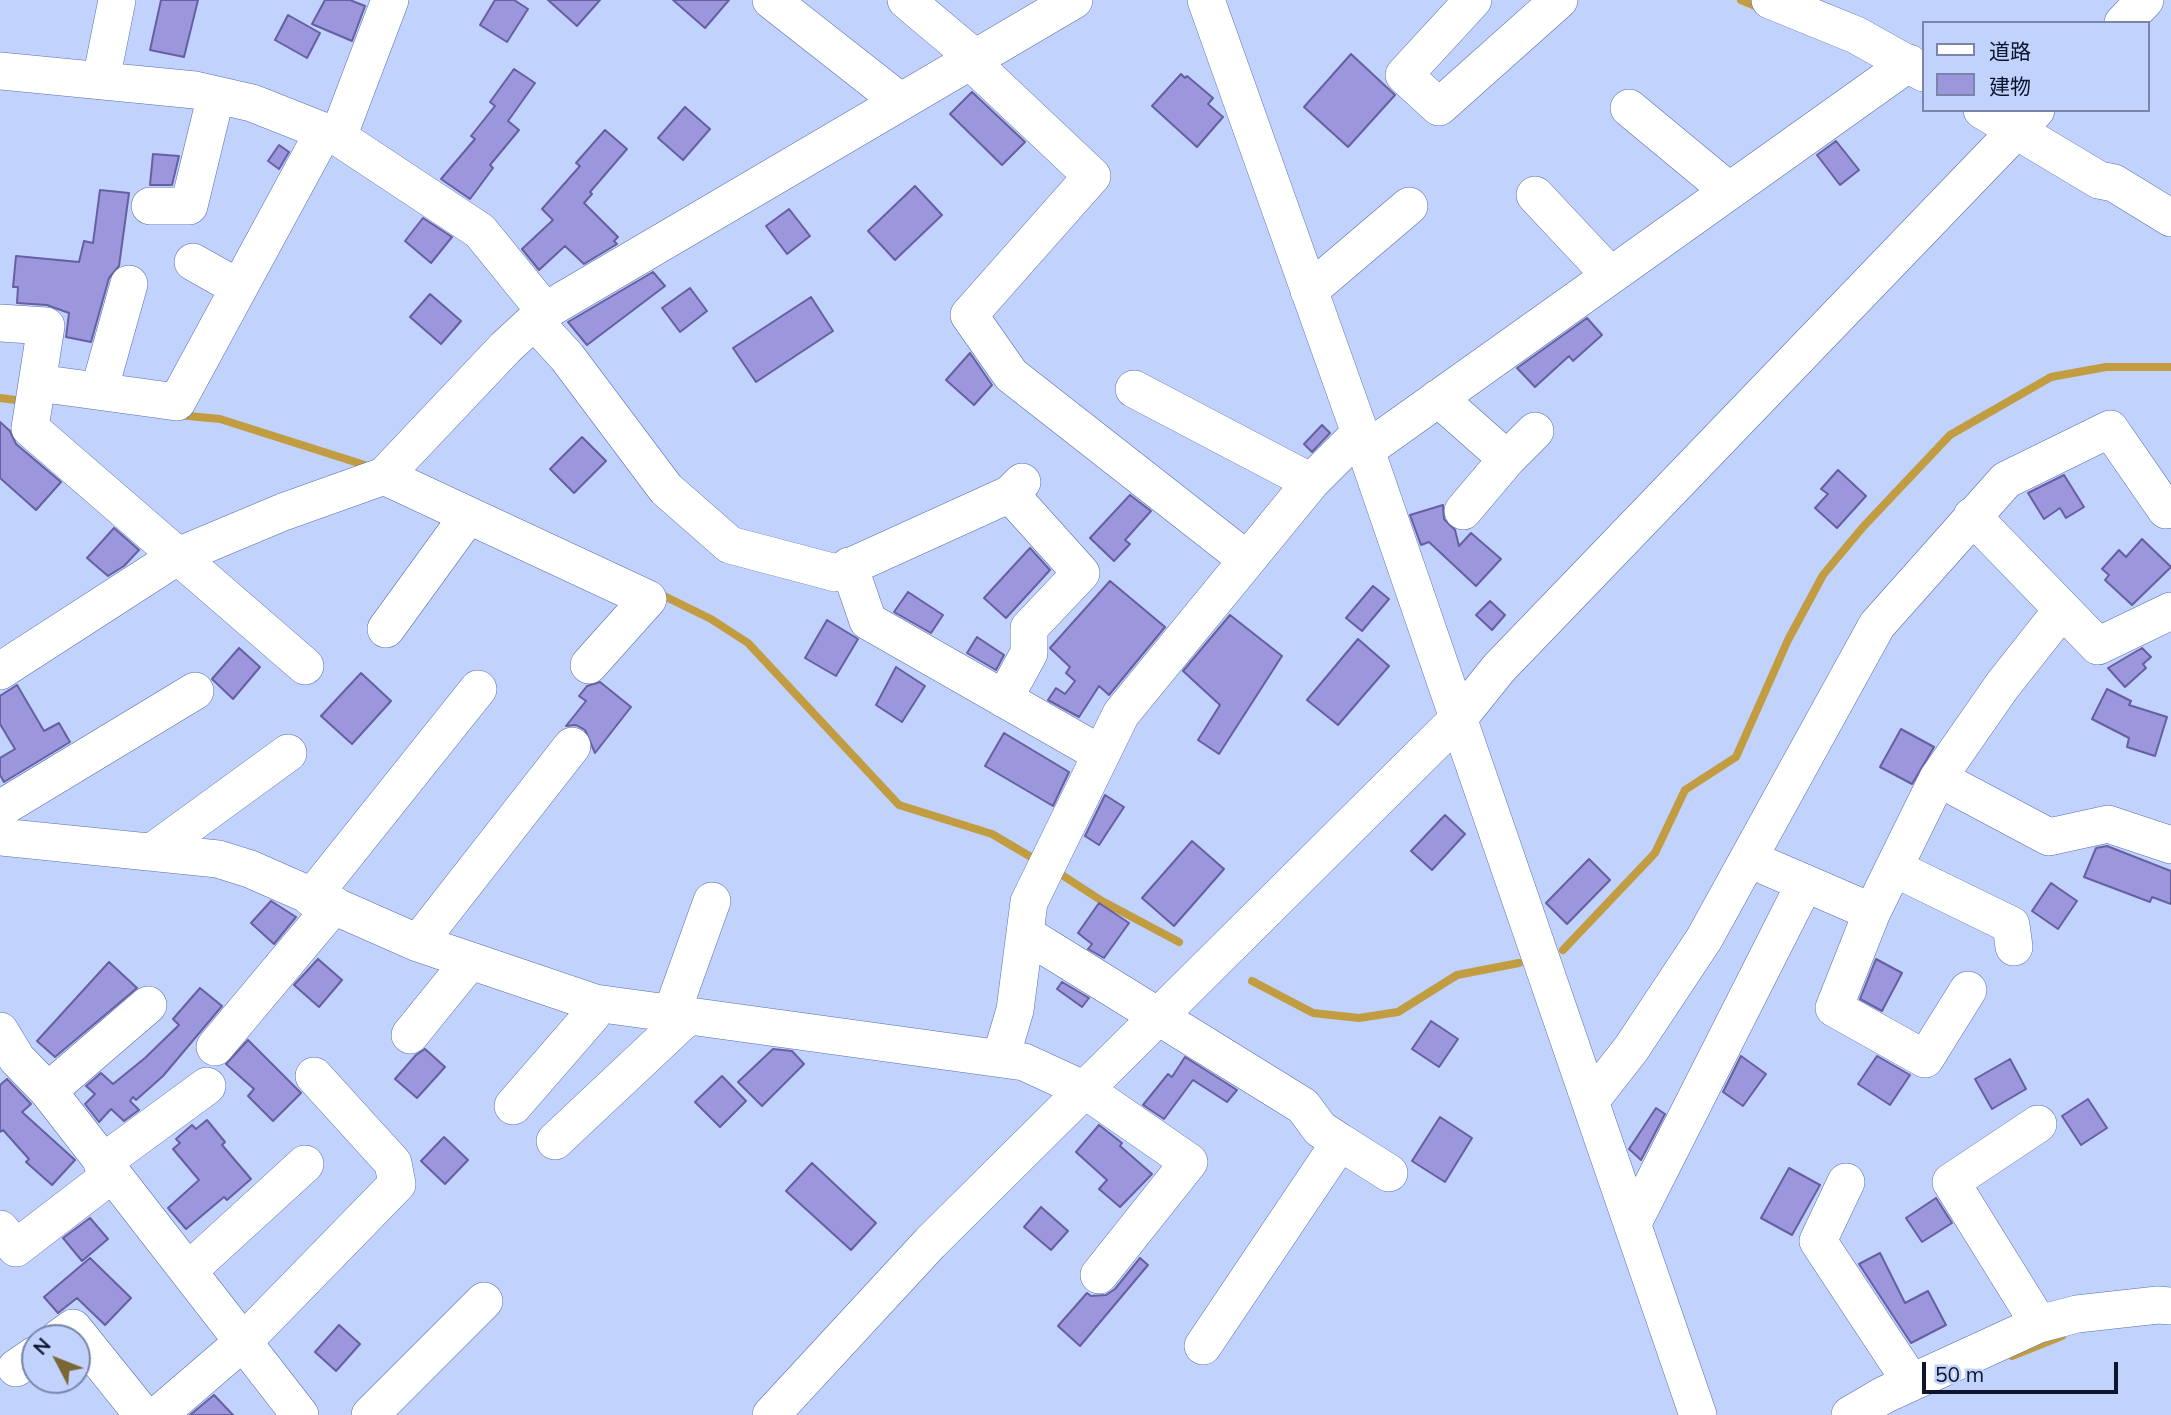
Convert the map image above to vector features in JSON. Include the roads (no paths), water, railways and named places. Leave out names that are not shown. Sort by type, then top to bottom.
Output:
[{"type":"street","points":[[100,80],[117,0]]},
{"type":"street","points":[[37,383],[177,402],[239,288],[331,134],[390,0]]},
{"type":"street","points":[[771,0],[901,102]]},
{"type":"street","points":[[906,0],[973,60],[1092,176],[969,315],[1011,375],[1246,559]]},
{"type":"street","points":[[2,666],[178,556],[283,512],[384,476],[505,348],[540,316],[1074,0]]},
{"type":"street","points":[[1206,0],[1363,442],[1698,1415]]},
{"type":"street","points":[[1473,0],[1404,75],[1439,107],[1559,0]]},
{"type":"street","points":[[1001,1056],[1015,1010],[1029,902],[1099,753],[1121,714],[1311,482],[1363,442],[1437,398],[1728,190],[1917,68],[1824,10],[1770,0]]},
{"type":"street","points":[[2125,21],[2145,0]]},
{"type":"street","points":[[0,71],[216,95],[252,103],[331,134],[480,231],[567,357],[666,489],[730,545],[836,573],[1016,488],[1081,573],[1029,628],[1029,653],[1004,699]]},
{"type":"street","points":[[150,206],[189,206],[216,95]]},
{"type":"street","points":[[1629,108],[1728,190]]},
{"type":"street","points":[[1990,112],[2026,121],[2099,180],[2114,183],[2171,218]]},
{"type":"street","points":[[771,1415],[930,1243],[1458,719],[1499,668],[2026,121]]},
{"type":"street","points":[[1535,195],[1610,275]]},
{"type":"street","points":[[1309,291],[1409,206]]},
{"type":"street","points":[[193,262],[239,288]]},
{"type":"street","points":[[99,391],[129,284]]},
{"type":"street","points":[[0,323],[46,326],[30,428],[304,666]]},
{"type":"street","points":[[1134,389],[1311,482]]},
{"type":"street","points":[[1437,398],[1507,459]]},
{"type":"street","points":[[1591,1101],[1631,1049],[1704,939],[1845,678],[1877,625],[2006,480],[2110,429],[2166,510]]},
{"type":"street","points":[[1462,510],[1535,431]]},
{"type":"street","points":[[384,476],[648,599],[589,664]]},
{"type":"street","points":[[386,629],[468,516]]},
{"type":"street","points":[[1972,516],[2098,646],[2171,611]]},
{"type":"street","points":[[849,566],[868,621],[1099,753]]},
{"type":"street","points":[[1969,990],[1924,1059],[1834,1007],[1872,912],[1938,778],[2002,686],[2063,610]]},
{"type":"street","points":[[215,1048],[478,689]]},
{"type":"street","points":[[0,809],[195,691]]},
{"type":"street","points":[[418,943],[572,746]]},
{"type":"street","points":[[152,852],[288,753]]},
{"type":"street","points":[[1938,778],[2049,837],[2108,824],[2168,834]]},
{"type":"street","points":[[0,837],[218,859],[250,869],[418,943],[595,1003],[983,1057],[1001,1056],[1024,1062],[1085,1090],[1189,1162],[1099,1275]]},
{"type":"street","points":[[1749,859],[1872,912]]},
{"type":"street","points":[[1895,867],[2011,925],[2014,947]]},
{"type":"street","points":[[1633,1223],[1805,883]]},
{"type":"street","points":[[555,1142],[679,1016],[712,901]]},
{"type":"street","points":[[1025,934],[1303,1106],[1320,1129],[1389,1173]]},
{"type":"street","points":[[410,1035],[471,961]]},
{"type":"street","points":[[513,1105],[592,1015],[595,1003]]},
{"type":"street","points":[[48,1091],[148,1005]]},
{"type":"street","points":[[6,1054],[48,1091],[300,1415]]},
{"type":"street","points":[[158,1415],[243,1342],[397,1184],[393,1163],[314,1076]]},
{"type":"street","points":[[0,1229],[16,1248],[207,1086]]},
{"type":"street","points":[[2038,1124],[1951,1182],[2039,1324]]},
{"type":"street","points":[[1203,1346],[1340,1142]]},
{"type":"street","points":[[188,1271],[304,1164]]},
{"type":"street","points":[[1846,1182],[1818,1241],[1911,1382]]},
{"type":"street","points":[[1850,1415],[1911,1382],[2039,1324],[2167,1297]]},
{"type":"street","points":[[370,1415],[484,1301]]},
{"type":"street","points":[[91,1350],[143,1415]]},
{"type":"waterway","points":[[1741,0],[1760,8]]},
{"type":"waterway","points":[[1563,950],[1655,853],[1685,790],[1736,757],[1788,640],[1823,575],[1863,527],[1950,435],[2051,377],[2106,367],[2171,367]]},
{"type":"waterway","points":[[0,398],[23,401]]},
{"type":"waterway","points":[[178,415],[220,419],[371,467]]},
{"type":"waterway","points":[[658,593],[711,619],[748,643],[899,805],[992,834],[1031,857]]},
{"type":"waterway","points":[[1062,875],[1102,901],[1179,942]]},
{"type":"waterway","points":[[1252,981],[1313,1013],[1359,1018],[1398,1012],[1457,975],[1519,963]]},
{"type":"waterway","points":[[2012,1356],[2062,1336]]}]
